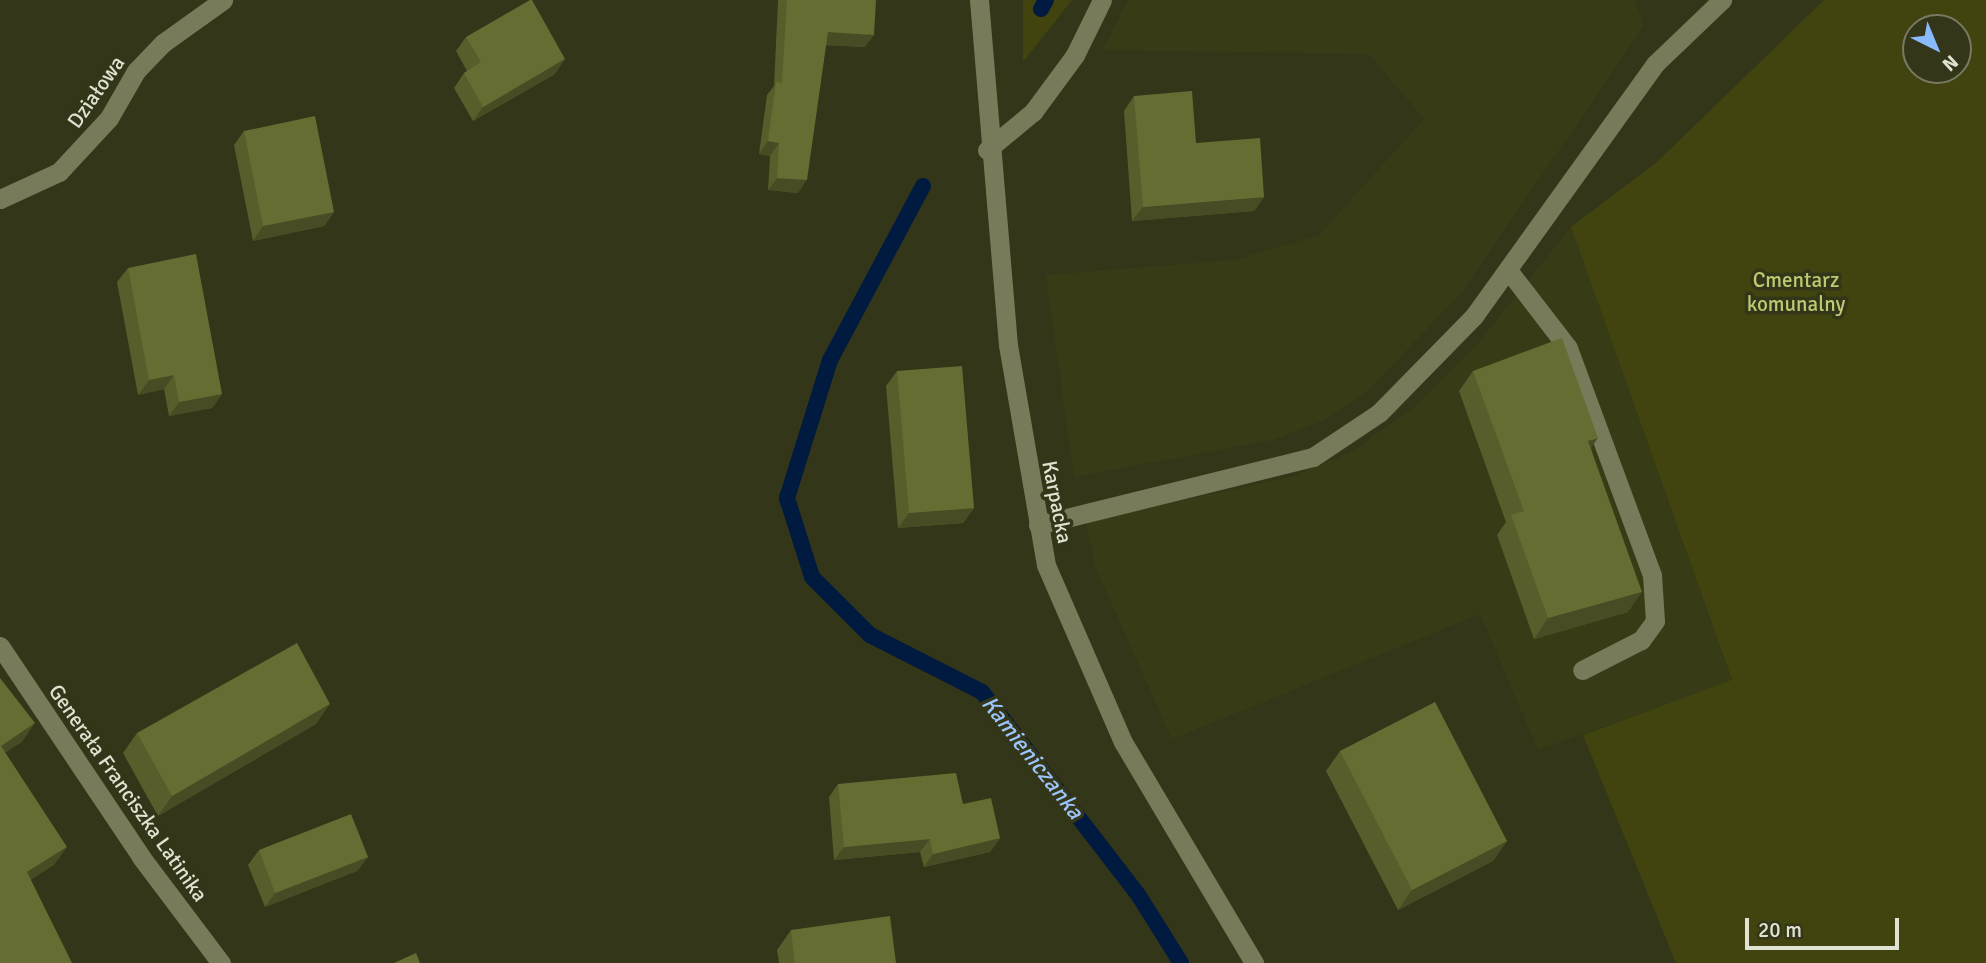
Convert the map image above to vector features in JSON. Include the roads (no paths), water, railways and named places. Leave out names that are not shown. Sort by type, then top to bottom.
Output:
[{"type":"street","name":"Działowa","points":[[0,199],[59,172],[109,118],[136,71],[163,43],[223,0]]},
{"type":"street","name":"Karpacka","points":[[979,0],[987,150],[1008,345],[1038,525],[1061,610],[1123,742],[1254,963]]},
{"type":"street","points":[[987,150],[1033,112],[1075,55],[1102,0]]},
{"type":"street","points":[[1038,525],[1271,468],[1344,441],[1438,358],[1508,270],[1655,64],[1722,0]]},
{"type":"street","points":[[1508,270],[1568,348],[1652,575],[1656,603],[1648,631],[1615,657],[1582,670]]},
{"type":"street","name":"Generała Franciszka Latinika","points":[[0,646],[221,963]]},
{"type":"waterway","name":"Kamieniczanka","points":[[1041,9],[1046,0]]},
{"type":"waterway","name":"Kamieniczanka","points":[[923,186],[830,360],[787,498],[812,577],[870,635],[982,692],[1139,896],[1181,963]]},
{"type":"park label","name":"Cmentarz komunalny","points":[[1796,292]]}]
